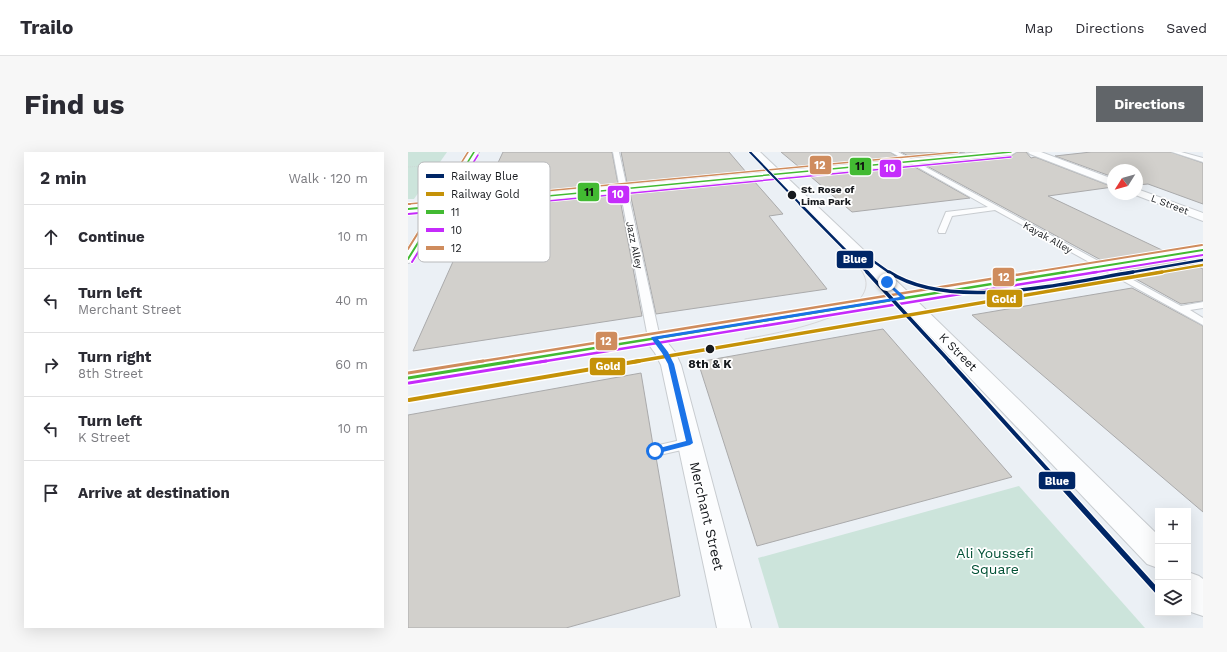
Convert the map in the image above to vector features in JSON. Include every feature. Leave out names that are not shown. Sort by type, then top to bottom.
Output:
[{"type":"street","points":[[468,162],[474,152]]},
{"type":"street","name":"K Street","points":[[754,152],[903,298],[1155,552]]},
{"type":"street","points":[[550,195],[1011,152]]},
{"type":"street","points":[[1033,152],[1107,181]]},
{"type":"street","name":"L Street","points":[[1143,194],[1203,217]]},
{"type":"street","points":[[408,209],[418,208]]},
{"type":"street","points":[[408,260],[418,243]]},
{"type":"street","points":[[408,378],[1203,250]]},
{"type":"street","name":"Merchant Street","points":[[654,338],[665,352],[671,364],[734,628]]},
{"type":"street","points":[[1191,589],[1203,601]]},
{"type":"lane","name":"Jazz Alley","points":[[616,152],[654,338]]},
{"type":"lane","name":"Kayak Alley","points":[[894,152],[1203,322]]},
{"type":"lane","points":[[1175,152],[1203,160]]},
{"type":"lane","points":[[942,231],[949,214],[996,208]]},
{"type":"lane","points":[[1179,309],[1203,304]]},
{"type":"lane","points":[[655,451],[690,443]]},
{"type":"path","points":[[408,167],[418,166]]},
{"type":"green space","points":[[408,152],[447,152],[440,162],[418,162],[418,193],[414,199],[408,199]]},
{"type":"green space","name":"Ali Youssefi Square","points":[[1019,486],[1145,628],[779,628],[758,558]]},
{"type":"building","points":[[503,152],[612,152],[618,184],[550,190],[550,162],[498,162]]},
{"type":"building","points":[[621,152],[729,152],[746,172],[627,183]]},
{"type":"building","points":[[781,152],[890,152],[899,158],[799,167]]},
{"type":"building","points":[[901,152],[965,152],[910,157]]},
{"type":"building","points":[[1017,152],[1026,152],[1031,158],[1035,157],[1107,185],[1107,188],[1048,196],[1164,251],[1101,260],[925,165],[1011,156]]},
{"type":"building","points":[[1091,152],[1171,152],[1203,163],[1203,204],[1148,184],[1143,184],[1143,164],[1107,164],[1107,175],[1055,156]]},
{"type":"building","points":[[913,166],[970,198],[852,212],[810,176]]},
{"type":"building","points":[[754,181],[783,214],[769,216],[827,289],[656,314],[630,193]]},
{"type":"building","points":[[619,194],[642,316],[413,351],[453,262],[550,262],[550,201]]},
{"type":"building","points":[[1182,259],[1203,269],[1203,301],[1181,304],[1118,269]]},
{"type":"building","points":[[1132,288],[1203,326],[1203,512],[972,315]]},
{"type":"building","points":[[883,329],[1012,477],[757,546],[698,362]]},
{"type":"building","points":[[641,373],[653,445],[649,446],[647,452],[650,456],[656,457],[680,596],[566,628],[408,628],[408,415]]},
{"type":"tram line","points":[[745,339],[795,329],[815,323],[834,316],[850,307],[861,297],[866,285],[866,280],[861,270],[843,249]]},
{"type":"rail line","name":"Blue","points":[[750,152],[894,300],[1155,589]]},
{"type":"rail line","name":"Blue","points":[[869,258],[897,277],[909,283],[936,290],[978,293],[1041,287],[1203,260]]},
{"type":"rail line","name":"Gold","points":[[409,400],[1203,265]]},
{"type":"transit line","name":"12","points":[[462,162],[468,152]]},
{"type":"transit line","name":"11","points":[[468,162],[474,152]]},
{"type":"transit line","name":"12","points":[[550,191],[958,152]]},
{"type":"transit line","name":"11","points":[[550,196],[1011,152]]},
{"type":"transit line","name":"10","points":[[474,162],[478,155]]},
{"type":"transit line","name":"10","points":[[550,201],[1011,157]]},
{"type":"transit line","name":"12","points":[[408,204],[418,203]]},
{"type":"transit line","name":"11","points":[[408,209],[418,208]]},
{"type":"transit line","name":"10","points":[[408,214],[418,213]]},
{"type":"transit line","name":"12","points":[[408,249],[418,233]]},
{"type":"transit line","name":"11","points":[[408,259],[418,243]]},
{"type":"transit line","name":"12","points":[[408,373],[1202,245]]},
{"type":"transit line","name":"11","points":[[408,378],[1203,250]]},
{"type":"transit line","name":"10","points":[[412,262],[418,252]]},
{"type":"transit line","name":"10","points":[[409,383],[1203,255]]},
{"type":"place","name":"St. Rose of Lima Park","points":[[792,195]]},
{"type":"place","name":"8th & K","points":[[710,349]]},
{"type":"route","points":[[655,451],[690,443],[671,364],[665,352],[654,338],[903,298],[887,282]]}]
